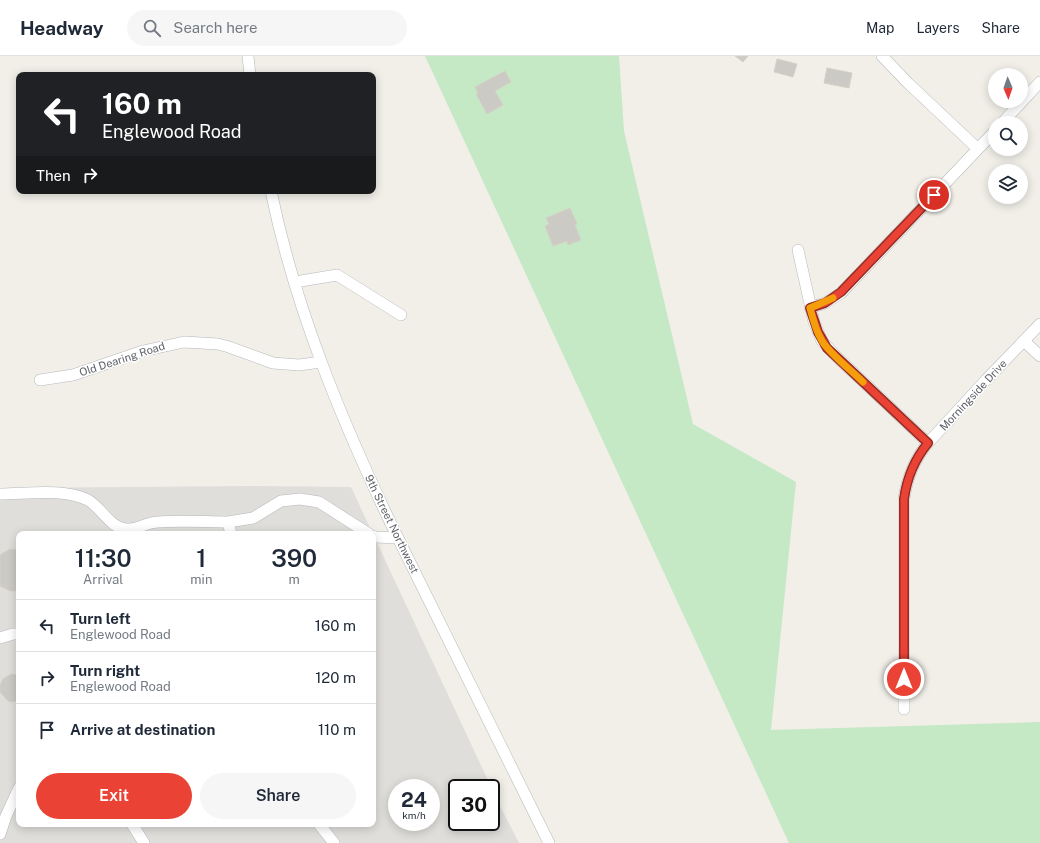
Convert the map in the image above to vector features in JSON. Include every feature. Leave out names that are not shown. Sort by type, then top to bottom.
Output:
[{"type":"street","points":[[248,56],[250,72]]},
{"type":"street","points":[[882,56],[908,83],[978,149]]},
{"type":"street","points":[[1008,116],[1040,82]]},
{"type":"street","points":[[810,308],[825,303],[841,292],[988,138]]},
{"type":"street","name":"9th Street Northwest","points":[[272,194],[295,282],[321,362],[339,408],[398,538],[548,843]]},
{"type":"street","points":[[798,250],[810,308],[818,332],[827,348],[928,443]]},
{"type":"street","points":[[295,282],[336,275],[401,315]]},
{"type":"street","name":"Morningside Drive","points":[[904,709],[904,499],[905,486],[909,474],[919,454],[928,443],[1040,324]]},
{"type":"street","points":[[1024,341],[1040,356]]},
{"type":"street","name":"Old Dearing Road","points":[[40,380],[73,375],[143,351],[184,342],[218,344],[273,363],[299,364],[321,362]]},
{"type":"street","points":[[0,494],[62,493],[87,500],[99,508],[123,531]]},
{"type":"street","points":[[128,531],[156,522],[228,522],[252,518],[281,501],[300,499],[319,502],[364,531]]},
{"type":"street","points":[[228,522],[230,531]]},
{"type":"street","points":[[376,538],[398,538]]},
{"type":"street","points":[[0,638],[16,634]]},
{"type":"street","points":[[0,834],[16,794]]},
{"type":"street","points":[[134,827],[144,843]]},
{"type":"street","points":[[321,827],[334,843]]},
{"type":"shaded area","points":[[252,486],[351,487],[372,531],[16,531],[16,827],[376,827],[376,540],[487,779],[448,779],[448,831],[500,831],[500,806],[519,843],[0,843],[0,488]]},
{"type":"green space","points":[[425,56],[619,56],[624,131],[693,424],[796,482],[771,730],[1040,722],[1040,843],[789,843]]},
{"type":"building","points":[[735,56],[748,56],[743,62]]},
{"type":"building","points":[[777,59],[797,64],[793,77],[774,72]]},
{"type":"building","points":[[827,68],[852,73],[849,88],[824,83]]},
{"type":"building","points":[[505,71],[511,82],[495,91],[503,105],[487,114],[476,94],[478,93],[475,87]]},
{"type":"building","points":[[570,208],[577,224],[575,225],[581,240],[568,245],[567,241],[553,246],[545,226],[549,224],[546,218]]},
{"type":"building","points":[[10,549],[16,550],[16,591],[10,591],[0,586],[0,555]]},
{"type":"building","points":[[11,674],[16,675],[16,701],[10,702],[0,692],[0,685],[3,679]]},
{"type":"slow traffic","points":[[833,298],[825,303],[810,308],[814,322],[822,341],[827,348],[863,382]]},
{"type":"route","points":[[904,679],[905,486],[914,463],[928,443],[827,348],[818,332],[810,308],[825,303],[841,292],[934,195]]}]
